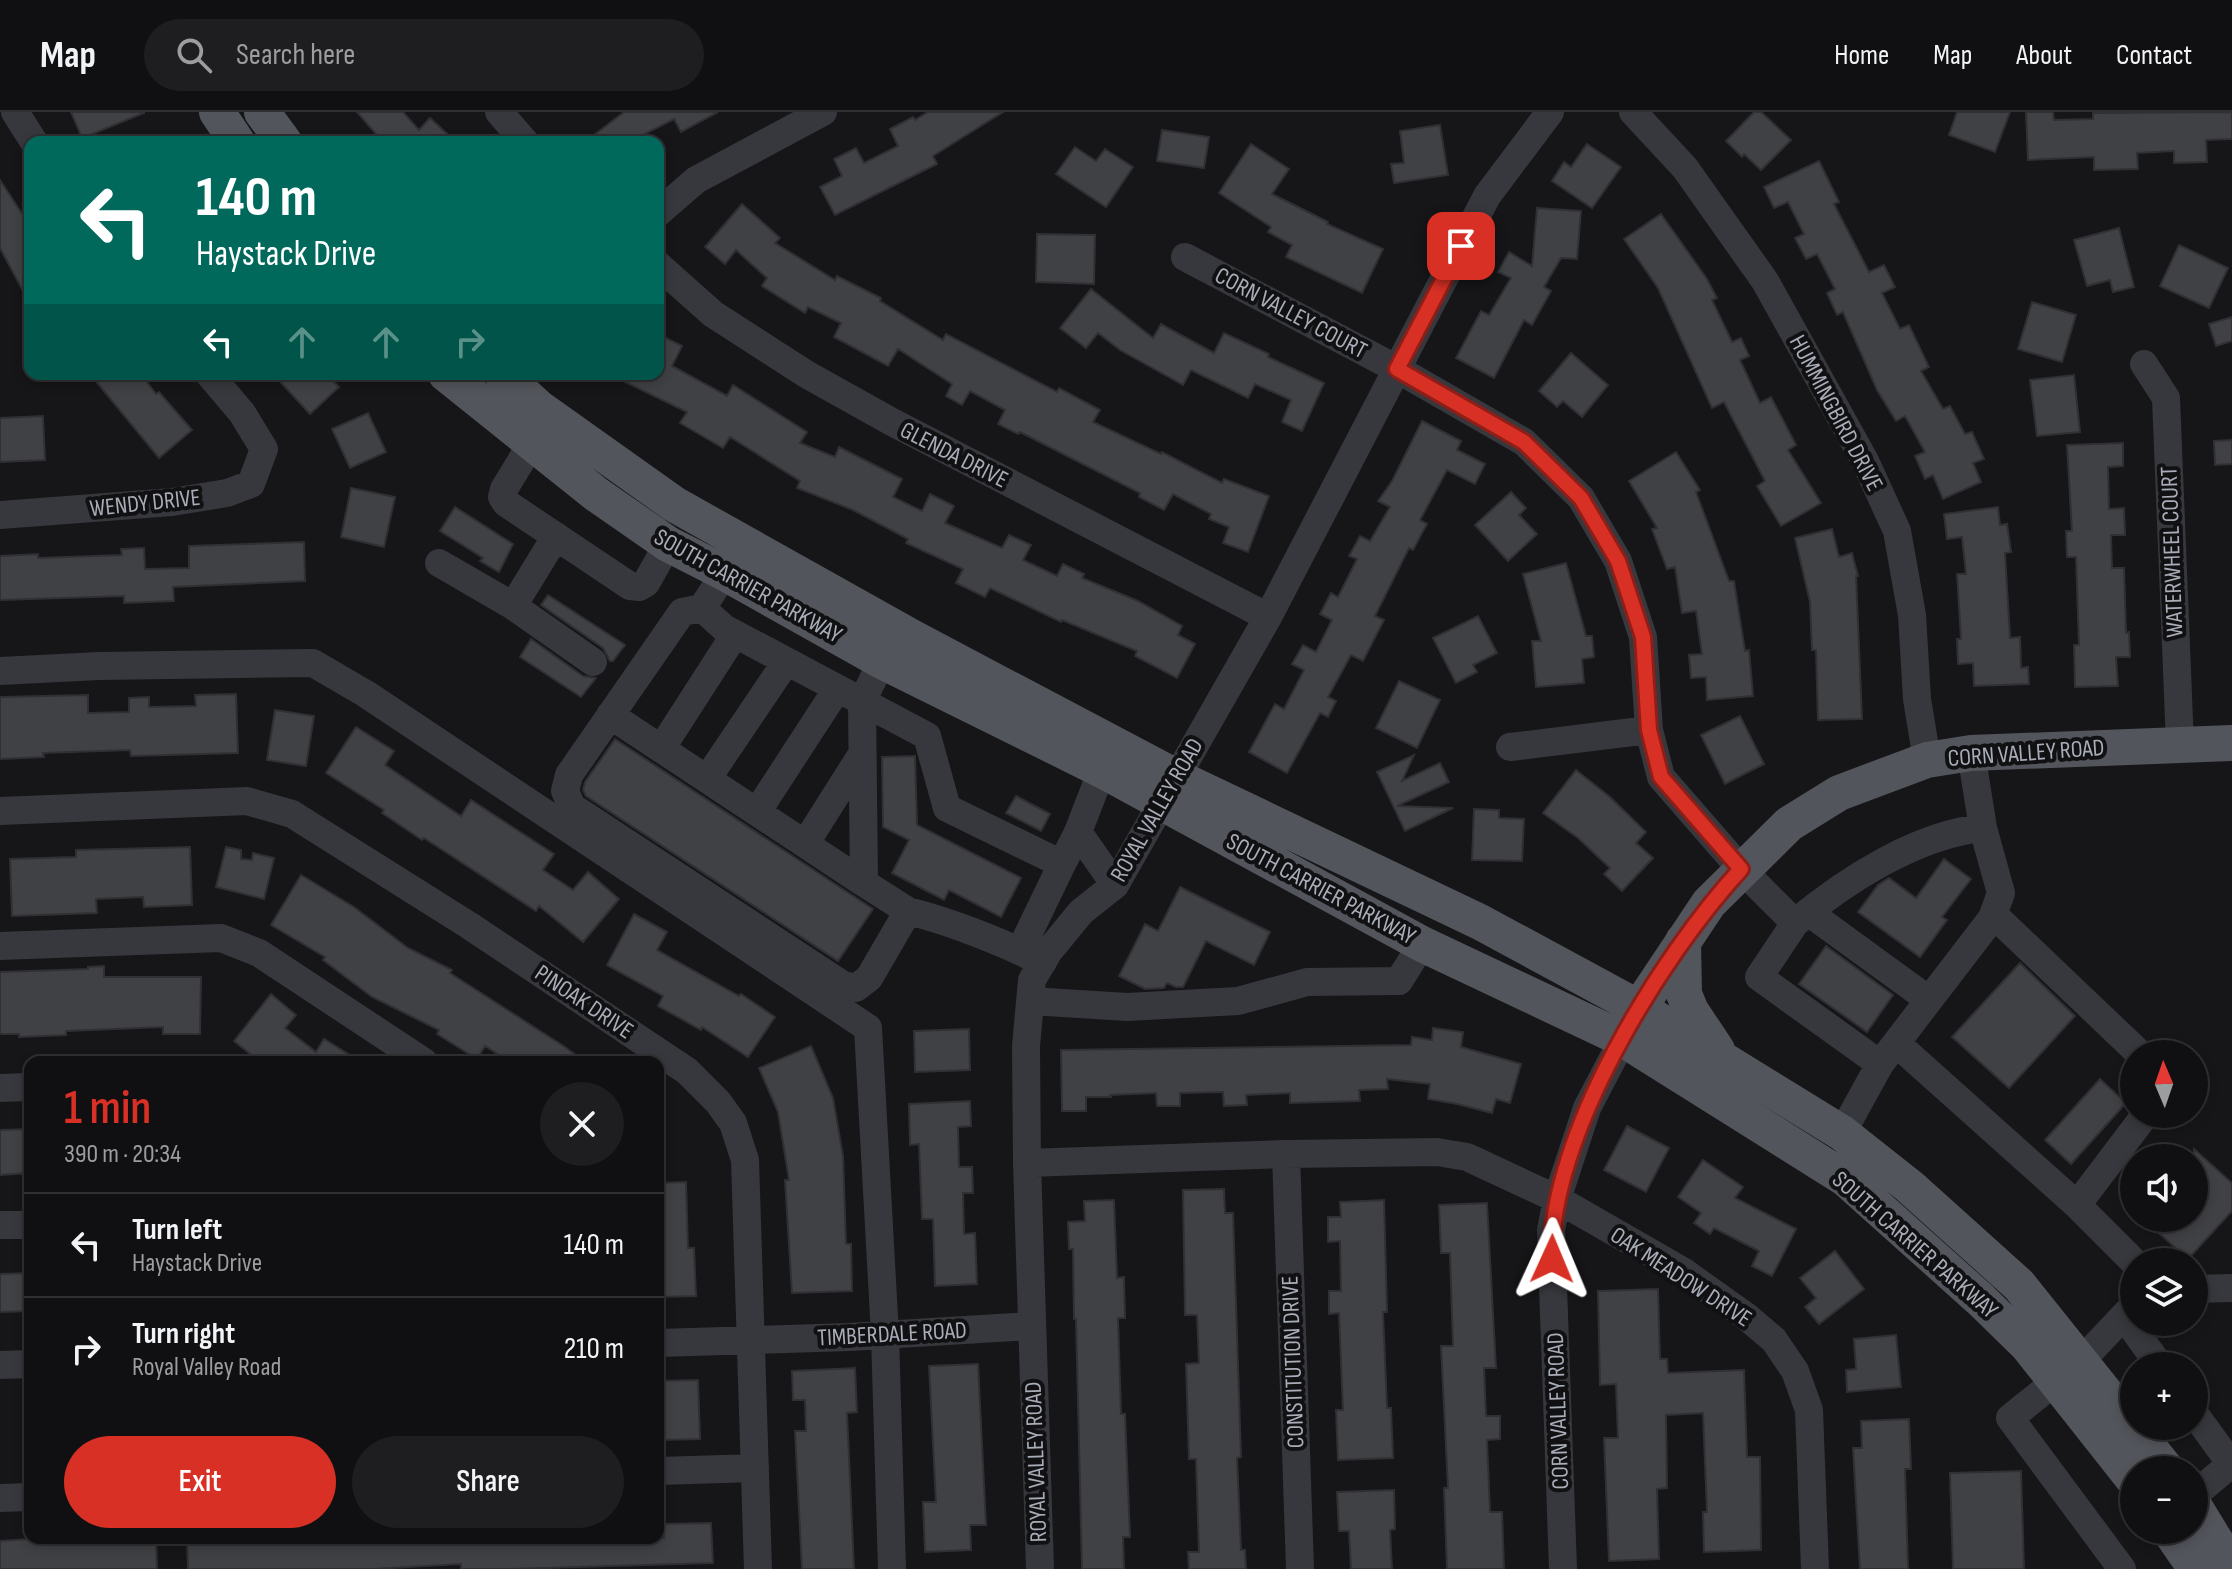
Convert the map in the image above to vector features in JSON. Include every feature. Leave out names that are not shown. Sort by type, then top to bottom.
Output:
[{"type":"main road","points":[[217,112],[233,136]]},
{"type":"main road","points":[[262,112],[280,136]]},
{"type":"main road","name":"SOUTH CARRIER PARKWAY","points":[[455,380],[530,428],[674,504],[899,630],[1422,944],[1727,1064],[1842,1133],[1909,1186],[2019,1285],[2120,1457]]},
{"type":"main road","name":"SOUTH CARRIER PARKWAY","points":[[505,380],[530,428],[596,494],[668,544],[880,660],[1102,770],[1169,790],[1480,922],[1631,1024],[1846,1179],[2028,1346],[2068,1371],[2153,1456]]},
{"type":"main road","name":"CORN VALLEY ROAD","points":[[1631,1024],[1709,903],[1789,824],[1839,793],[1927,760],[1971,753],[2232,743]]},
{"type":"main road","points":[[1683,941],[1684,994],[1700,1027],[1727,1064]]},
{"type":"main road","points":[[2208,1529],[2232,1568]]},
{"type":"main road","points":[[2179,1544],[2196,1569]]},
{"type":"street","points":[[499,112],[520,136]]},
{"type":"street","points":[[664,208],[696,180],[823,112]]},
{"type":"street","name":"ROYAL VALLEY ROAD","points":[[1040,1569],[1027,1163],[1026,1046],[1031,956],[1115,885],[1268,617],[1487,196],[1550,112]]},
{"type":"street","name":"HUMMINGBIRD DRIVE","points":[[1633,112],[1685,168],[1765,281],[1865,461],[1897,531],[1912,615],[1917,699],[1927,760]]},
{"type":"street","name":"CORN VALLEY COURT","points":[[1185,257],[1397,369],[1524,442],[1581,498],[1618,561],[1643,637],[1649,730],[1661,777],[1741,869],[1801,917],[1929,1000]]},
{"type":"street","name":"GLENDA DRIVE","points":[[664,270],[713,314],[806,374],[906,430],[1268,617]]},
{"type":"street","name":"WATERWHEEL COURT","points":[[2144,364],[2166,398],[2180,745]]},
{"type":"street","name":"WENDY DRIVE","points":[[0,515],[172,502],[227,493],[251,484],[264,449],[242,413],[214,380]]},
{"type":"street","points":[[530,428],[504,489],[502,497],[506,503],[630,586],[639,587],[646,583],[668,544]]},
{"type":"street","points":[[513,606],[556,536]]},
{"type":"street","points":[[439,563],[513,606],[593,662]]},
{"type":"street","points":[[725,573],[702,608],[682,612],[569,775],[565,791],[572,807],[843,985],[856,988],[869,978],[908,911]]},
{"type":"street","points":[[702,608],[724,628],[927,736],[947,808],[1062,864]]},
{"type":"street","points":[[757,812],[880,660],[899,630]]},
{"type":"street","points":[[661,749],[735,634]]},
{"type":"street","points":[[707,779],[786,662]]},
{"type":"street","points":[[0,671],[99,666],[313,663],[366,694],[868,1028],[885,1335],[892,1569]]},
{"type":"street","points":[[849,696],[862,754],[864,883]]},
{"type":"street","points":[[610,715],[908,911],[966,928],[1031,956],[1062,864],[1102,770]]},
{"type":"street","points":[[1510,747],[1649,730]]},
{"type":"street","points":[[1842,1133],[1888,1054],[1994,915],[2001,893],[1983,828],[1971,753]]},
{"type":"street","points":[[805,844],[862,754]]},
{"type":"street","name":"PINOAK DRIVE","points":[[0,811],[247,801],[292,814],[470,926],[687,1071],[718,1102],[733,1123],[745,1160],[758,1569]]},
{"type":"street","points":[[1983,828],[1962,830],[1886,860],[1833,891],[1801,917],[1759,977],[1888,1054],[2077,1205],[2120,1248]]},
{"type":"street","points":[[1078,832],[1115,885]]},
{"type":"street","points":[[1994,915],[2125,1040]]},
{"type":"street","points":[[0,946],[221,938],[259,953],[415,1056]]},
{"type":"street","points":[[1030,1001],[1127,1007],[1238,1001],[1307,982],[1399,981],[1422,944]]},
{"type":"street","name":"CORN VALLEY ROAD","points":[[1563,1569],[1551,1230],[1557,1199],[1587,1108],[1631,1024]]},
{"type":"street","points":[[0,1088],[24,1087]]},
{"type":"street","points":[[2077,1205],[2135,1128]]},
{"type":"street","name":"OAK MEADOW DRIVE","points":[[1027,1163],[1437,1152],[1467,1157],[1557,1199],[1684,1272],[1774,1340],[1795,1371],[1809,1410],[1815,1569]]},
{"type":"street","name":"CONSTITUTION DRIVE","points":[[1286,1154],[1300,1569]]},
{"type":"street","points":[[0,1225],[24,1225]]},
{"type":"street","points":[[2208,1289],[2232,1288]]},
{"type":"street","points":[[2120,1320],[2068,1371],[2010,1418],[2122,1569]]},
{"type":"street","name":"TIMBERDALE ROAD","points":[[664,1343],[1032,1326]]},
{"type":"street","points":[[0,1365],[24,1364]]},
{"type":"street","points":[[2208,1432],[2232,1464],[2208,1484]]},
{"type":"street","points":[[664,1471],[755,1468]]},
{"type":"street","points":[[0,1498],[24,1497]]},
{"type":"building","points":[[71,112],[144,112],[87,136],[81,136]]},
{"type":"building","points":[[357,112],[403,112],[419,130],[430,118],[450,136],[378,136]]},
{"type":"building","points":[[624,112],[718,112],[681,132],[674,119],[641,136],[593,136]]},
{"type":"building","points":[[928,112],[1003,112],[933,156],[937,164],[835,215],[820,187],[842,176],[834,159],[856,148],[864,163],[898,146],[890,129]]},
{"type":"building","points":[[1754,112],[1761,112],[1791,140],[1761,170],[1726,141]]},
{"type":"building","points":[[1957,112],[2010,112],[1995,152],[1949,135]]},
{"type":"building","points":[[2026,112],[2053,112],[2054,120],[2093,119],[2093,113],[2232,112],[2232,139],[2206,140],[2207,162],[2174,163],[2174,151],[2137,153],[2138,169],[2094,170],[2094,157],[2028,160]]},
{"type":"building","points":[[1440,125],[1448,175],[1394,183],[1391,164],[1404,163],[1400,131]]},
{"type":"building","points":[[1162,130],[1209,137],[1204,168],[1157,161]]},
{"type":"building","points":[[1251,144],[1289,169],[1272,194],[1327,224],[1383,249],[1362,293],[1286,257],[1292,245],[1268,232],[1271,227],[1219,193]]},
{"type":"building","points":[[1587,144],[1621,167],[1592,208],[1552,181],[1564,162],[1571,167]]},
{"type":"building","points":[[1075,147],[1096,161],[1105,149],[1133,167],[1106,207],[1056,174]]},
{"type":"building","points":[[1819,161],[1839,202],[1834,204],[1869,272],[1884,265],[1895,287],[1882,293],[1900,329],[1909,325],[1929,367],[1921,371],[1943,409],[1950,406],[1965,434],[1972,432],[1984,459],[1973,463],[1981,482],[1943,499],[1933,475],[1925,479],[1915,456],[1925,452],[1905,416],[1896,421],[1877,390],[1843,312],[1837,315],[1827,293],[1835,289],[1817,254],[1806,259],[1795,238],[1804,234],[1788,202],[1774,208],[1764,187]]},
{"type":"building","points":[[0,180],[24,217],[24,293],[0,248]]},
{"type":"building","points":[[742,204],[780,238],[775,243],[835,280],[837,276],[881,298],[880,301],[943,340],[946,334],[1057,392],[1059,388],[1100,410],[1093,422],[1222,483],[1224,479],[1269,496],[1248,552],[1223,543],[1229,527],[1209,519],[1211,514],[1173,494],[1164,510],[1139,497],[1140,493],[1020,432],[1018,434],[998,424],[1005,410],[970,391],[962,405],[946,396],[952,384],[898,349],[888,366],[834,337],[841,323],[808,307],[805,313],[762,286],[767,278],[736,250],[725,264],[705,247]]},
{"type":"building","points":[[1537,208],[1581,211],[1577,259],[1561,258],[1544,287],[1551,291],[1532,325],[1524,320],[1494,378],[1456,358],[1481,311],[1489,315],[1511,278],[1498,272],[1509,252],[1532,266]]},
{"type":"building","points":[[1661,214],[1707,279],[1717,298],[1712,300],[1732,342],[1741,338],[1749,356],[1740,360],[1760,403],[1771,397],[1796,445],[1788,450],[1821,503],[1781,526],[1757,486],[1765,481],[1724,402],[1712,408],[1658,288],[1624,239]]},
{"type":"building","points":[[2119,228],[2134,287],[2113,292],[2110,280],[2087,286],[2074,240]]},
{"type":"building","points":[[1037,234],[1095,235],[1094,284],[1036,282]]},
{"type":"building","points":[[2179,245],[2228,268],[2209,308],[2160,286]]},
{"type":"building","points":[[1091,289],[1153,338],[1161,324],[1214,353],[1224,333],[1324,383],[1302,431],[1282,422],[1291,400],[1255,384],[1248,398],[1191,370],[1183,385],[1120,350],[1098,333],[1086,348],[1060,328]]},
{"type":"building","points":[[2032,302],[2076,315],[2062,362],[2018,349]]},
{"type":"building","points":[[2232,317],[2232,341],[2216,346],[2209,324]]},
{"type":"building","points":[[664,337],[682,346],[672,366],[727,396],[733,385],[807,432],[800,443],[835,457],[839,447],[902,479],[893,497],[922,511],[930,494],[954,506],[945,523],[1002,548],[1009,535],[1031,545],[1023,560],[1057,576],[1063,564],[1084,574],[1082,578],[1138,601],[1182,626],[1178,635],[1195,644],[1177,678],[1135,656],[1137,651],[1061,622],[990,588],[985,597],[956,583],[963,569],[906,543],[908,539],[853,510],[797,488],[800,481],[730,437],[723,448],[680,423],[687,412],[621,380],[664,380]]},
{"type":"building","points":[[1571,353],[1608,385],[1582,417],[1563,401],[1557,407],[1539,391]]},
{"type":"building","points":[[2074,375],[2080,432],[2037,436],[2030,380]]},
{"type":"building","points":[[95,380],[146,380],[192,430],[159,458]]},
{"type":"building","points":[[279,380],[332,380],[339,387],[310,414]]},
{"type":"building","points":[[368,413],[386,452],[350,468],[332,429]]},
{"type":"building","points":[[43,416],[45,460],[0,462],[0,418]]},
{"type":"building","points":[[1422,421],[1461,441],[1457,450],[1485,464],[1475,484],[1447,470],[1420,520],[1427,524],[1413,550],[1409,548],[1375,616],[1384,620],[1363,661],[1351,655],[1328,697],[1336,701],[1328,717],[1320,713],[1287,773],[1249,752],[1275,704],[1284,709],[1304,670],[1292,664],[1303,645],[1316,652],[1332,620],[1320,614],[1331,593],[1338,597],[1357,559],[1349,556],[1360,536],[1370,541],[1390,507],[1378,501],[1392,481]]},
{"type":"building","points":[[2232,440],[2232,464],[2215,465],[2214,441]]},
{"type":"building","points":[[2123,443],[2123,466],[2108,467],[2109,509],[2124,508],[2125,535],[2111,535],[2112,568],[2124,568],[2130,657],[2116,657],[2118,686],[2075,687],[2074,645],[2079,645],[2076,557],[2067,557],[2066,531],[2072,531],[2067,445]]},
{"type":"building","points":[[1676,452],[1700,490],[1696,492],[1729,581],[1734,581],[1745,651],[1749,650],[1753,696],[1707,700],[1706,677],[1691,678],[1689,655],[1702,654],[1696,611],[1682,613],[1675,567],[1667,569],[1652,529],[1657,528],[1629,481]]},
{"type":"building","points":[[351,488],[395,497],[384,547],[341,537]]},
{"type":"building","points":[[1511,492],[1526,508],[1519,515],[1537,534],[1508,561],[1475,525]]},
{"type":"building","points":[[455,507],[513,544],[499,572],[440,531]]},
{"type":"building","points":[[1998,507],[2000,525],[2007,524],[2011,552],[2005,553],[2010,638],[2020,637],[2021,668],[2028,667],[2029,684],[1974,686],[1973,663],[1958,664],[1957,639],[1961,639],[1957,574],[1966,574],[1962,537],[1947,539],[1944,514]]},
{"type":"building","points":[[1832,529],[1839,557],[1852,553],[1858,576],[1862,719],[1818,720],[1816,650],[1812,650],[1810,602],[1795,538]]},
{"type":"building","points":[[304,542],[305,581],[173,587],[174,601],[124,603],[124,596],[0,600],[0,556],[122,555],[121,549],[144,548],[145,569],[189,568],[189,546]]},
{"type":"building","points":[[1566,563],[1586,636],[1592,636],[1594,657],[1582,659],[1584,683],[1536,687],[1532,641],[1541,641],[1523,574]]},
{"type":"building","points":[[548,595],[625,645],[613,661],[603,648],[541,605]]},
{"type":"building","points":[[1478,616],[1497,653],[1473,665],[1477,672],[1456,683],[1433,638]]},
{"type":"building","points":[[531,639],[583,676],[596,678],[581,697],[520,657]]},
{"type":"building","points":[[1399,681],[1440,700],[1417,748],[1376,728]]},
{"type":"building","points":[[236,694],[238,753],[131,756],[130,750],[43,753],[44,757],[0,759],[0,697],[88,695],[88,713],[129,712],[129,698],[149,697],[149,707],[196,706],[195,695]]},
{"type":"building","points":[[275,710],[314,716],[306,766],[267,760]]},
{"type":"building","points":[[1740,716],[1764,764],[1725,784],[1701,735]]},
{"type":"building","points":[[356,727],[394,751],[385,765],[461,816],[471,800],[554,854],[543,870],[573,890],[588,872],[619,899],[583,942],[539,906],[536,911],[424,838],[422,840],[382,813],[384,810],[326,773]]},
{"type":"building","points":[[615,739],[873,909],[838,961],[586,796],[583,790],[585,782]]},
{"type":"building","points":[[1414,755],[1402,781],[1440,763],[1449,782],[1397,806],[1453,808],[1405,831],[1377,772]]},
{"type":"building","points":[[915,756],[917,825],[1021,878],[1001,917],[949,890],[944,900],[892,873],[909,840],[883,827],[882,757]]},
{"type":"building","points":[[1576,770],[1646,832],[1636,843],[1653,858],[1622,891],[1604,874],[1610,868],[1578,838],[1543,813]]},
{"type":"building","points":[[1016,796],[1050,814],[1041,831],[1006,813]]},
{"type":"building","points":[[1474,809],[1499,810],[1499,818],[1524,819],[1522,861],[1472,860]]},
{"type":"building","points":[[190,847],[192,905],[144,907],[143,897],[96,899],[97,913],[12,916],[10,859],[76,857],[76,850]]},
{"type":"building","points":[[226,847],[241,850],[241,859],[252,860],[253,853],[274,858],[264,899],[216,887]]},
{"type":"building","points":[[1944,859],[1971,879],[1942,917],[1947,920],[1920,957],[1858,912],[1878,885],[1889,878],[1916,898]]},
{"type":"building","points":[[301,875],[354,907],[408,948],[452,970],[450,973],[577,1056],[501,1056],[485,1046],[479,1056],[472,1056],[437,1034],[439,1030],[372,997],[323,960],[325,957],[271,925]]},
{"type":"building","points":[[1180,887],[1270,932],[1254,965],[1206,941],[1183,987],[1167,983],[1164,988],[1145,989],[1119,976],[1145,924],[1158,931]]},
{"type":"building","points":[[634,914],[667,932],[657,950],[739,996],[741,994],[775,1017],[748,1057],[702,1027],[701,1030],[658,1006],[663,996],[607,965]]},
{"type":"building","points":[[1826,946],[1893,995],[1867,1032],[1799,984]]},
{"type":"building","points":[[2020,963],[2075,1016],[2009,1088],[1952,1037]]},
{"type":"building","points":[[104,966],[104,977],[201,977],[200,1034],[163,1034],[163,1027],[66,1031],[66,1035],[19,1037],[19,1034],[0,1034],[0,972]]},
{"type":"building","points":[[271,994],[296,1015],[285,1028],[316,1052],[324,1039],[351,1056],[253,1056],[234,1041]]},
{"type":"building","points":[[1433,1028],[1463,1032],[1461,1047],[1521,1064],[1510,1103],[1496,1099],[1492,1113],[1428,1099],[1430,1084],[1387,1079],[1388,1089],[1359,1090],[1360,1101],[1290,1103],[1290,1093],[1246,1095],[1247,1105],[1224,1106],[1223,1092],[1180,1093],[1180,1106],[1157,1106],[1156,1093],[1086,1097],[1086,1111],[1062,1111],[1061,1050],[1411,1045],[1412,1037],[1432,1040]]},
{"type":"building","points":[[969,1029],[970,1070],[915,1072],[914,1031]]},
{"type":"building","points":[[811,1046],[833,1098],[843,1156],[846,1244],[851,1244],[852,1291],[792,1293],[785,1180],[789,1180],[778,1112],[759,1068]]},
{"type":"building","points":[[2100,1079],[2120,1097],[2120,1110],[2071,1164],[2045,1140]]},
{"type":"building","points":[[970,1101],[971,1126],[958,1127],[959,1167],[972,1167],[973,1193],[963,1193],[964,1234],[975,1233],[977,1284],[935,1286],[933,1219],[922,1219],[919,1144],[910,1145],[909,1104]]},
{"type":"building","points":[[1627,1126],[1669,1148],[1646,1192],[1604,1170]]},
{"type":"building","points":[[24,1129],[24,1173],[0,1175],[0,1130]]},
{"type":"building","points":[[1703,1160],[1743,1187],[1735,1198],[1796,1229],[1772,1276],[1752,1266],[1759,1251],[1714,1228],[1710,1234],[1694,1223],[1701,1213],[1678,1197]]},
{"type":"building","points":[[2208,1162],[2232,1183],[2232,1211],[2198,1248],[2176,1248],[2158,1232],[2208,1232]]},
{"type":"building","points":[[686,1182],[688,1248],[694,1248],[696,1296],[664,1297],[664,1183]]},
{"type":"building","points":[[1224,1189],[1225,1213],[1233,1213],[1241,1457],[1237,1458],[1241,1550],[1245,1550],[1246,1569],[1189,1569],[1188,1552],[1199,1552],[1196,1459],[1189,1459],[1186,1364],[1199,1363],[1197,1315],[1185,1315],[1183,1190]]},
{"type":"building","points":[[1114,1200],[1117,1278],[1124,1277],[1125,1318],[1118,1318],[1130,1537],[1123,1537],[1124,1569],[1082,1569],[1076,1319],[1073,1249],[1069,1249],[1068,1222],[1085,1221],[1084,1201]]},
{"type":"building","points":[[1384,1200],[1387,1312],[1383,1312],[1387,1408],[1391,1408],[1393,1458],[1338,1460],[1336,1410],[1343,1410],[1339,1313],[1329,1314],[1329,1291],[1341,1291],[1340,1241],[1328,1242],[1328,1217],[1341,1217],[1340,1202]]},
{"type":"building","points":[[1487,1203],[1496,1368],[1484,1368],[1486,1416],[1500,1416],[1500,1439],[1487,1440],[1490,1512],[1502,1512],[1504,1569],[1447,1569],[1444,1488],[1448,1488],[1441,1346],[1453,1346],[1450,1253],[1441,1253],[1439,1205]]},
{"type":"building","points":[[1835,1251],[1864,1289],[1819,1324],[1805,1307],[1816,1298],[1800,1278]]},
{"type":"building","points":[[24,1273],[24,1311],[0,1312],[0,1274]]},
{"type":"building","points":[[1658,1289],[1660,1359],[1667,1359],[1668,1373],[1744,1370],[1747,1457],[1760,1457],[1761,1550],[1704,1552],[1703,1512],[1707,1512],[1703,1413],[1666,1415],[1667,1488],[1657,1489],[1659,1559],[1609,1561],[1604,1438],[1618,1438],[1616,1384],[1600,1385],[1598,1291]]},
{"type":"building","points":[[1896,1335],[1901,1387],[1847,1392],[1846,1370],[1856,1369],[1854,1339]]},
{"type":"building","points":[[978,1364],[986,1525],[970,1525],[971,1550],[925,1552],[923,1502],[936,1502],[929,1366]]},
{"type":"building","points":[[855,1368],[857,1412],[847,1413],[854,1569],[802,1569],[795,1431],[806,1431],[805,1400],[793,1400],[792,1371]]},
{"type":"building","points":[[698,1380],[700,1439],[664,1440],[664,1381]]},
{"type":"building","points":[[1909,1419],[1911,1469],[1905,1469],[1908,1569],[1860,1569],[1853,1448],[1862,1448],[1861,1421]]},
{"type":"building","points":[[2021,1471],[2024,1569],[1953,1569],[1950,1473]]},
{"type":"building","points":[[1394,1490],[1395,1529],[1390,1530],[1392,1569],[1351,1569],[1349,1531],[1339,1531],[1337,1492]]},
{"type":"building","points":[[711,1523],[713,1563],[510,1569],[461,1569],[461,1564],[374,1569],[188,1569],[187,1544],[664,1544],[664,1524]]},
{"type":"building","points":[[24,1539],[24,1544],[156,1544],[157,1569],[0,1569],[0,1541]]},
{"type":"route","points":[[1461,246],[1397,369],[1524,442],[1581,498],[1618,561],[1643,637],[1649,730],[1661,777],[1741,869],[1709,903],[1650,990],[1587,1108],[1557,1199],[1551,1230],[1552,1259]]}]
